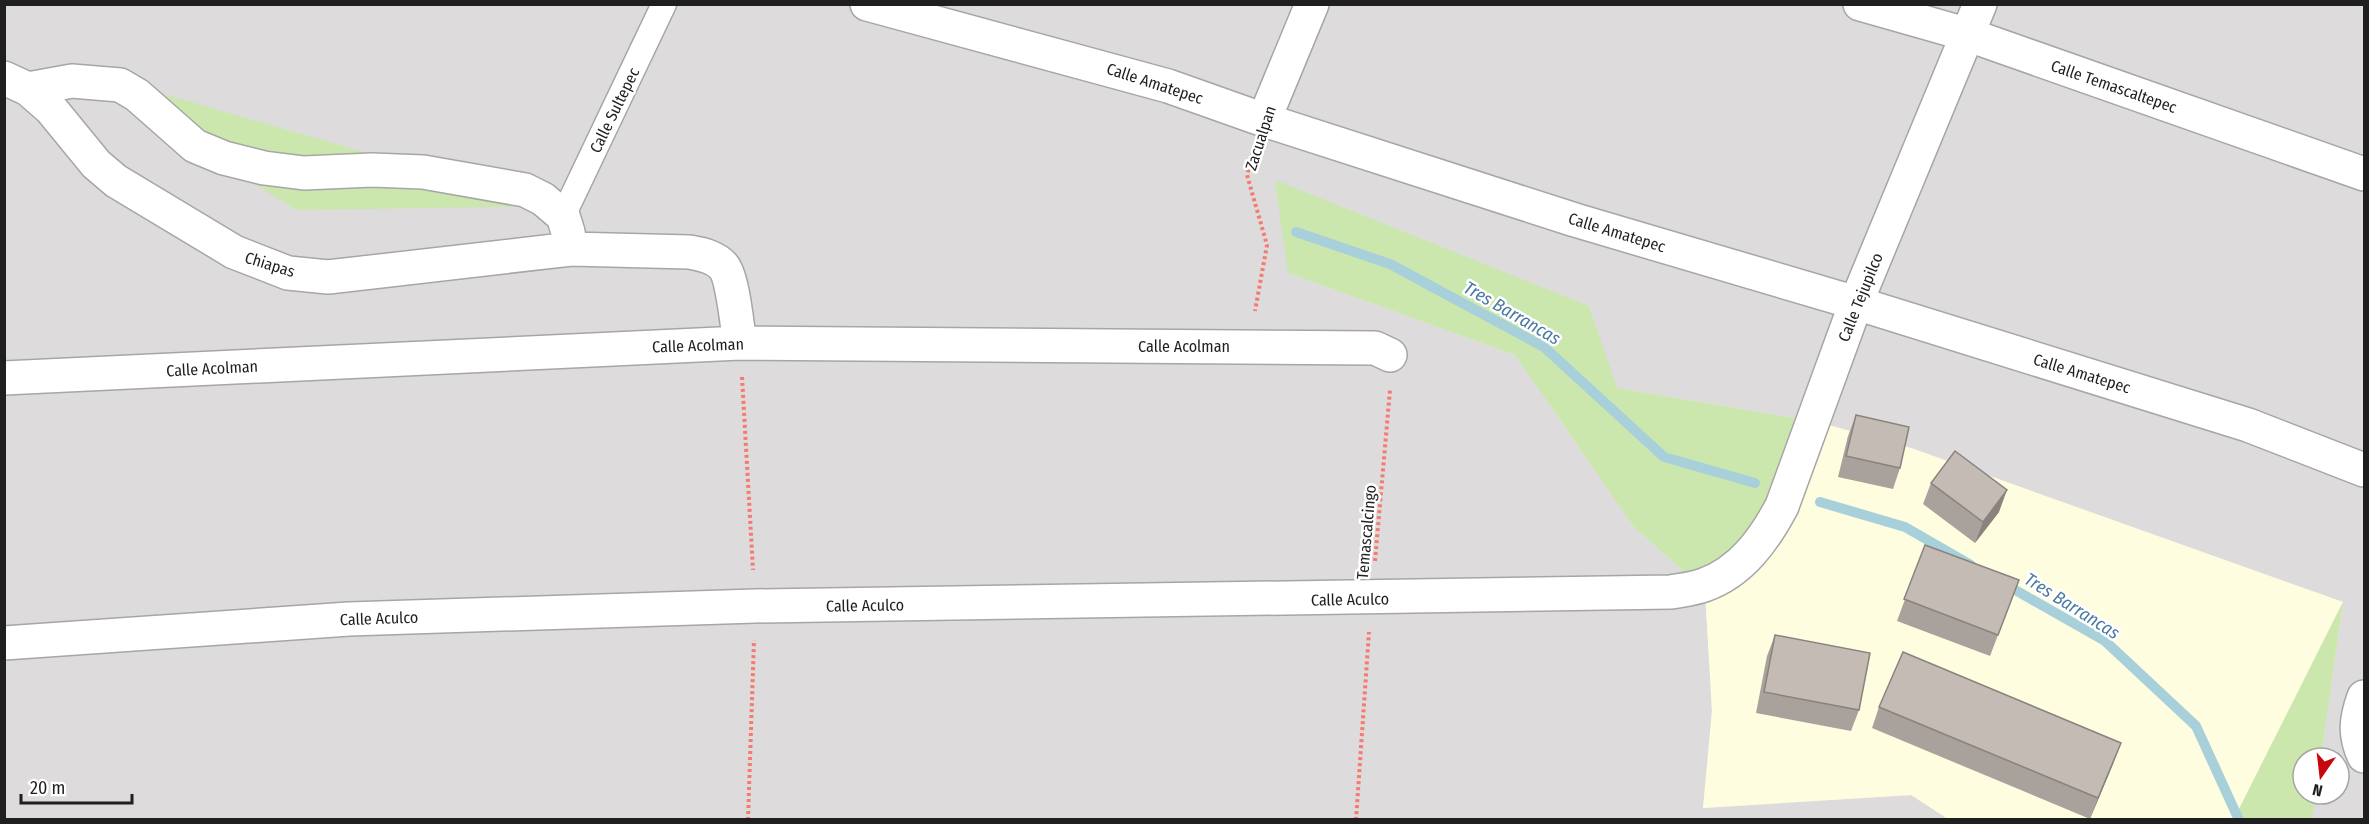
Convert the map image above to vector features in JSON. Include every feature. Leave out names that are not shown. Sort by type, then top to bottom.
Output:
[{"type":"street","name":"Calle Sultepec","points":[[563,216],[664,4]]},
{"type":"street","name":"Calle Amatepec","points":[[867,4],[1168,86],[1264,120],[1575,220],[1856,303],[2248,425],[2364,470]]},
{"type":"street","name":"Zacualpan","points":[[1264,120],[1312,4]]},
{"type":"street","name":"Calle Temascaltepec","points":[[1860,4],[1969,35],[2364,174]]},
{"type":"street","name":"Calle Tejupilco","points":[[1723,576],[1742,562],[1766,536],[1782,506],[1856,303],[1980,4]]},
{"type":"street","name":"Chiapas","points":[[16,83],[72,81],[120,85],[137,95],[195,146],[224,158],[264,168],[335,174],[372,170],[423,172],[504,185],[525,190],[543,200],[563,216]]},
{"type":"street","name":"Chiapas","points":[[16,83],[51,109],[96,164],[116,181],[234,252],[288,273],[328,277],[571,249],[689,252],[705,255],[723,266],[727,274],[740,343]]},
{"type":"street","points":[[563,216],[571,249]]},
{"type":"street","name":"Calle Acolman","points":[[4,378],[740,343],[1375,348],[1390,355]]},
{"type":"street","name":"Calle Aculco","points":[[4,643],[361,618],[755,606],[1372,599],[1671,592],[1704,585],[1723,576]]},
{"type":"street","points":[[2364,698],[2357,718],[2356,733],[2364,756]]},
{"type":"path","name":"Zacualpan","points":[[1248,346],[1267,245],[1247,175],[1264,120]]},
{"type":"path","name":"Temascalcingo","points":[[1356,819],[1393,361],[1390,355]]},
{"type":"shaded area","points":[[5,5],[2364,5],[2364,819],[2312,819],[2314,806],[2351,806],[2351,746],[2323,746],[2343,602],[1911,448],[1818,422],[1616,388],[1589,306],[1288,273],[1515,355],[1633,526],[1705,591],[1712,711],[1703,808],[1912,795],[1948,819],[5,820]]},
{"type":"shaded area","points":[[1818,422],[1911,448],[2343,602],[2234,819],[1948,819],[1911,795],[1703,808],[1712,711],[1705,591]]},
{"type":"green space","points":[[73,68],[551,206],[296,210]]},
{"type":"green space","points":[[1275,180],[1589,306],[1617,388],[1818,422],[1759,527],[1705,591],[1633,526],[1515,355],[1288,273]]},
{"type":"green space","points":[[2343,602],[2323,746],[2291,746],[2291,806],[2314,806],[2312,819],[2234,819]]},
{"type":"building","points":[[1856,415],[1909,427],[1900,468],[1846,456]]},
{"type":"building","points":[[1955,451],[2007,490],[1983,522],[1931,483]]},
{"type":"building","points":[[1925,545],[2019,580],[1998,635],[1904,599]]},
{"type":"building","points":[[1775,635],[1870,653],[1859,710],[1764,692]]},
{"type":"building","points":[[1903,652],[2121,743],[2098,798],[1879,707]]},
{"type":"waterway","name":"Tres Barrancas","points":[[1296,232],[1390,264],[1544,347],[1664,457],[1755,483]]},
{"type":"waterway","name":"Tres Barrancas","points":[[1820,502],[1905,527],[1971,565]]},
{"type":"waterway","name":"Tres Barrancas","points":[[2003,583],[2105,641],[2196,726],[2239,820]]}]
